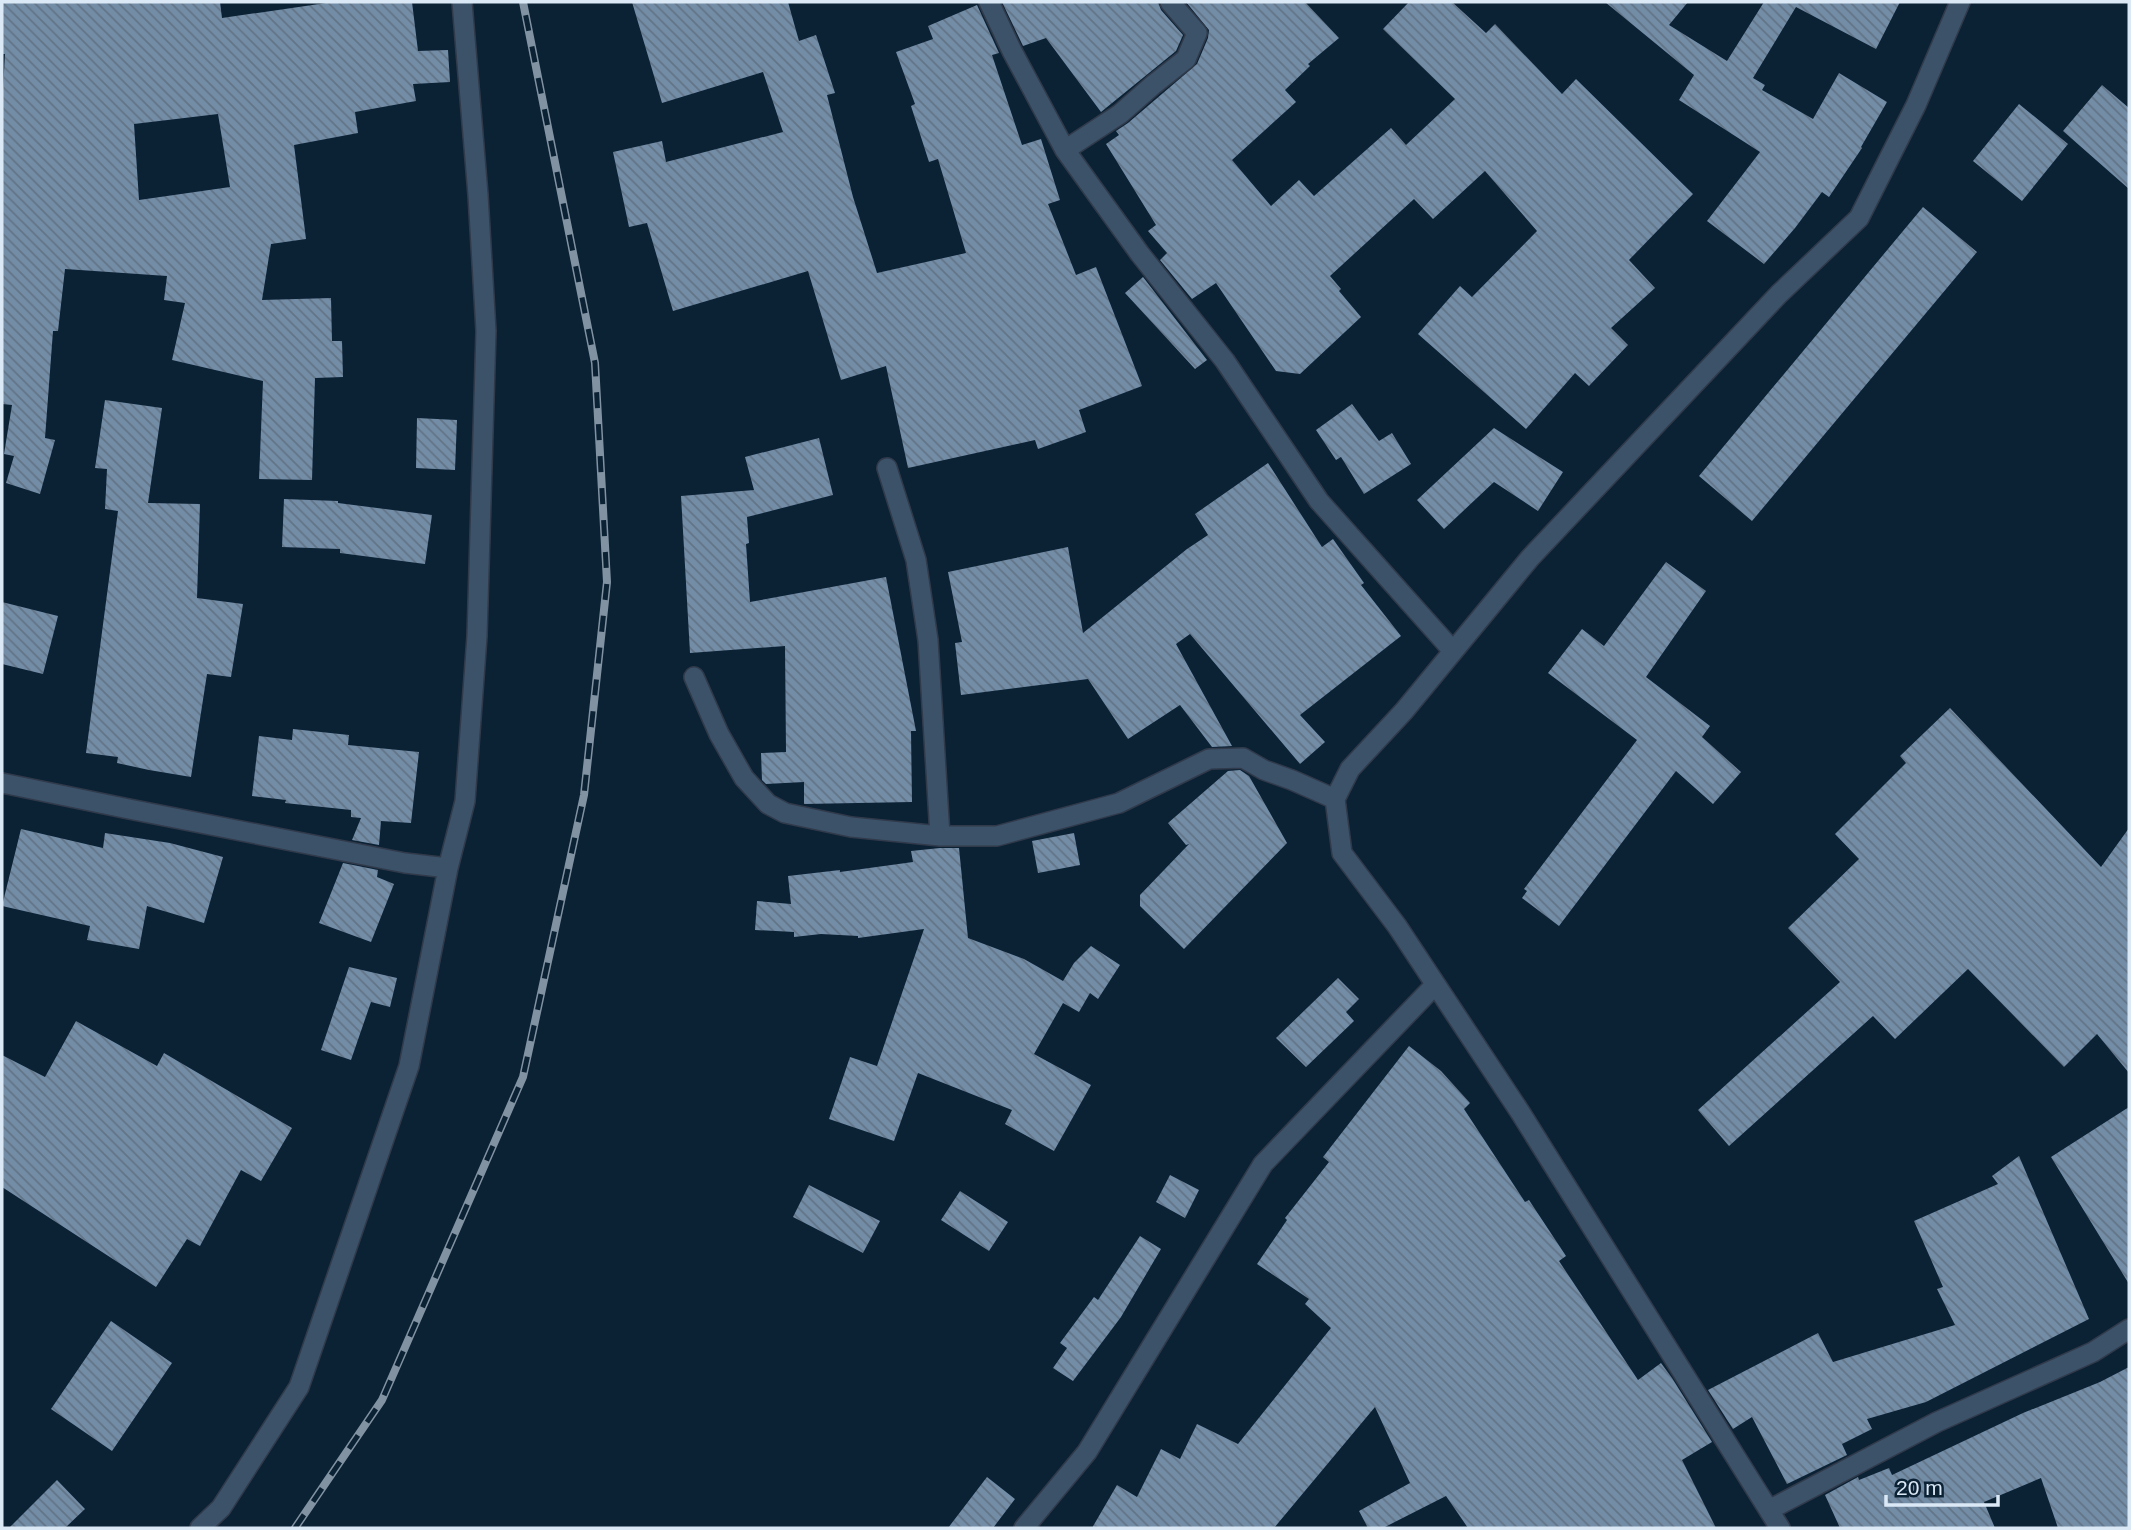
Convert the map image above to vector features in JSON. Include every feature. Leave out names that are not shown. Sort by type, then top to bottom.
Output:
[{"type":"street","points":[[200,1528],[220,1508],[299,1387],[409,1066],[448,868],[465,801],[475,663],[486,331],[462,2]]},
{"type":"street","points":[[989,2],[1065,150],[1140,254],[1225,361],[1320,500],[1453,651]]},
{"type":"street","points":[[1065,150],[1120,114],[1186,59],[1198,33],[1170,2]]},
{"type":"street","points":[[1780,1528],[1520,1112],[1396,926],[1342,853],[1335,799],[1350,769],[1404,711],[1530,558],[1779,294],[1859,218],[1916,105],[1960,2]]},
{"type":"street","points":[[887,468],[916,560],[928,640],[940,836]]},
{"type":"street","points":[[694,677],[719,734],[744,778],[768,804],[785,813],[851,827],[940,836],[997,836],[1119,803],[1209,759],[1243,758],[1264,770],[1335,799]]},
{"type":"street","points":[[2,783],[353,853],[448,868]]},
{"type":"street","points":[[1024,1528],[1087,1452],[1263,1164],[1435,985]]},
{"type":"street","points":[[1769,1510],[1937,1422],[2093,1352],[2129,1329]]},
{"type":"building","points":[[2,2],[220,2],[222,18],[333,2],[412,2],[418,51],[448,50],[450,82],[413,84],[416,101],[355,112],[358,133],[294,145],[306,239],[271,244],[262,300],[331,298],[332,341],[342,341],[343,377],[315,378],[312,480],[259,479],[263,381],[172,360],[185,303],[164,300],[167,276],[65,269],[58,331],[53,331],[45,438],[55,440],[40,494],[6,483],[14,456],[4,454],[12,405],[2,404],[2,108],[5,54],[2,54]],"holes":[[[218,114],[230,187],[139,200],[134,124]]]},
{"type":"building","points":[[632,2],[788,2],[799,41],[816,35],[835,93],[827,95],[853,197],[877,273],[966,253],[938,159],[929,162],[911,106],[915,104],[896,52],[933,39],[928,26],[977,5],[999,53],[992,55],[1022,145],[1041,139],[1060,200],[1048,204],[1076,275],[1096,267],[1142,386],[1079,410],[1086,432],[1038,449],[1035,440],[908,468],[886,366],[841,380],[808,271],[673,311],[647,223],[629,227],[613,152],[662,141],[666,162],[783,132],[763,72],[662,103]]},
{"type":"building","points":[[1002,2],[1158,2],[1161,10],[1183,35],[1176,51],[1101,112],[1046,38],[1023,46]]},
{"type":"building","points":[[1186,2],[1305,2],[1339,38],[1308,64],[1310,66],[1285,90],[1296,102],[1232,160],[1271,206],[1299,180],[1314,196],[1391,128],[1406,145],[1455,99],[1383,29],[1409,2],[1452,2],[1486,33],[1495,24],[1562,94],[1576,79],[1693,194],[1629,260],[1655,288],[1611,328],[1628,345],[1589,386],[1575,373],[1526,429],[1418,334],[1460,286],[1472,297],[1537,231],[1485,171],[1433,219],[1414,199],[1330,276],[1361,317],[1300,374],[1276,371],[1216,283],[1192,299],[1160,260],[1167,253],[1148,231],[1156,225],[1106,144],[1119,135],[1116,131],[1197,64],[1209,30]]},
{"type":"building","points":[[1605,2],[1688,2],[1669,25],[1727,61],[1764,2],[1900,2],[1876,49],[1796,7],[1753,78],[1765,85],[1762,90],[1813,119],[1839,73],[1887,102],[1862,148],[1829,197],[1822,192],[1764,264],[1707,221],[1760,152],[1679,100],[1694,75]]},
{"type":"building","points":[[2102,85],[2129,108],[2129,189],[2063,131]]},
{"type":"building","points":[[2019,104],[2068,144],[2022,201],[1973,161]]},
{"type":"building","points":[[1923,207],[1977,252],[1752,521],[1699,476]]},
{"type":"building","points":[[1143,277],[1207,360],[1195,369],[1125,293]]},
{"type":"building","points":[[105,400],[162,408],[148,503],[200,504],[197,598],[243,604],[231,677],[207,674],[191,777],[117,763],[118,757],[86,753],[118,511],[105,509],[107,469],[95,468]]},
{"type":"building","points":[[1352,404],[1379,441],[1392,433],[1411,464],[1364,494],[1341,457],[1336,460],[1316,430]]},
{"type":"building","points":[[417,418],[457,420],[455,470],[416,468]]},
{"type":"building","points":[[1494,428],[1563,472],[1538,511],[1494,482],[1444,529],[1417,500]]},
{"type":"building","points":[[819,438],[833,495],[747,517],[750,602],[886,577],[916,731],[911,731],[912,802],[804,804],[804,782],[766,784],[762,780],[761,753],[786,752],[785,646],[690,653],[681,496],[754,490],[745,457]]},
{"type":"building","points":[[1268,463],[1322,547],[1333,539],[1364,583],[1361,585],[1401,636],[1300,715],[1325,742],[1300,764],[1190,634],[1176,644],[1232,746],[1212,747],[1180,705],[1128,739],[1088,679],[961,695],[955,643],[962,642],[948,572],[1068,547],[1083,633],[1208,535],[1195,514]]},
{"type":"building","points":[[284,499],[338,501],[432,515],[425,564],[340,553],[340,549],[282,547]]},
{"type":"building","points":[[1666,562],[1706,591],[1646,677],[1710,726],[1702,737],[1741,772],[1713,804],[1676,771],[1559,926],[1522,898],[1527,891],[1524,889],[1637,740],[1548,673],[1582,629],[1604,646]]},
{"type":"building","points":[[2,602],[58,616],[43,674],[2,664]]},
{"type":"building","points":[[1950,708],[2101,867],[2129,828],[2129,1073],[2097,1034],[2064,1067],[1968,969],[1895,1039],[1873,1016],[1729,1146],[1698,1110],[1840,982],[1788,928],[1859,859],[1835,834],[1906,763],[1900,756]]},
{"type":"building","points":[[293,729],[349,735],[348,745],[419,752],[411,823],[381,821],[379,845],[352,840],[361,818],[351,817],[351,810],[285,803],[286,800],[252,796],[259,736],[292,740]]},
{"type":"building","points":[[1240,770],[1249,776],[1287,843],[1184,949],[1140,906],[1140,895],[1189,844],[1186,845],[1168,823],[1228,771]]},
{"type":"building","points":[[21,829],[103,848],[105,833],[170,843],[223,857],[204,923],[147,906],[139,949],[87,940],[90,926],[2,906]]},
{"type":"building","points":[[1074,833],[1080,865],[1038,873],[1032,841]]},
{"type":"building","points":[[959,848],[968,938],[1024,959],[1063,981],[1074,963],[1091,946],[1120,965],[1098,999],[1090,993],[1079,1012],[1063,1003],[1034,1054],[1091,1085],[1054,1151],[1005,1124],[1012,1110],[918,1073],[894,1141],[829,1119],[850,1057],[877,1066],[924,929],[858,938],[821,934],[794,937],[794,932],[755,930],[757,901],[791,904],[788,876],[913,862],[911,851]]},
{"type":"building","points":[[343,863],[378,870],[377,877],[394,884],[371,942],[319,923]]},
{"type":"building","points":[[349,967],[397,978],[390,1007],[371,1002],[351,1060],[321,1050]]},
{"type":"building","points":[[1338,978],[1359,999],[1346,1012],[1354,1021],[1306,1067],[1276,1038]]},
{"type":"building","points":[[76,1021],[157,1066],[164,1053],[292,1128],[261,1181],[241,1170],[200,1246],[187,1239],[156,1287],[2,1187],[2,1055],[45,1077]]},
{"type":"building","points":[[1409,1046],[1441,1071],[1470,1103],[1464,1109],[1525,1202],[1529,1200],[1566,1256],[1559,1261],[1638,1380],[1661,1363],[1672,1378],[1712,1442],[1682,1460],[1716,1528],[1468,1528],[1446,1496],[1383,1528],[1368,1528],[1359,1511],[1410,1483],[1375,1407],[1274,1528],[1092,1528],[1117,1485],[1137,1497],[1161,1449],[1180,1459],[1197,1424],[1238,1444],[1331,1328],[1305,1304],[1309,1299],[1257,1264],[1287,1220],[1285,1218],[1329,1162],[1323,1157]]},
{"type":"building","points":[[2129,1107],[2129,1284],[2051,1157]]},
{"type":"building","points":[[2019,1156],[2089,1319],[1926,1402],[1867,1419],[1872,1429],[1842,1444],[1847,1455],[1787,1484],[1752,1417],[1733,1429],[1708,1390],[1818,1333],[1833,1362],[1955,1325],[1937,1289],[1943,1287],[1914,1221],[1998,1184],[1992,1176]]},
{"type":"building","points":[[1170,1175],[1199,1190],[1185,1218],[1156,1202]]},
{"type":"building","points":[[809,1185],[880,1221],[863,1253],[793,1217]]},
{"type":"building","points":[[960,1191],[1008,1222],[989,1251],[941,1220]]},
{"type":"building","points":[[1140,1236],[1161,1249],[1121,1317],[1073,1381],[1053,1368],[1067,1348],[1060,1343],[1094,1297],[1098,1300]]},
{"type":"building","points":[[111,1321],[172,1363],[112,1451],[51,1409]]},
{"type":"building","points":[[2129,1367],[2129,1528],[2058,1528],[2041,1478],[1984,1502],[1995,1528],[1840,1528],[1825,1495],[1858,1477],[1859,1480],[1889,1468],[1892,1475]]},
{"type":"building","points":[[987,1477],[1015,1499],[993,1528],[948,1528]]},
{"type":"building","points":[[57,1480],[85,1509],[65,1528],[9,1528]]},
{"type":"railway","points":[[295,1528],[382,1400],[523,1077],[584,795],[607,582],[595,363],[523,2]]}]
